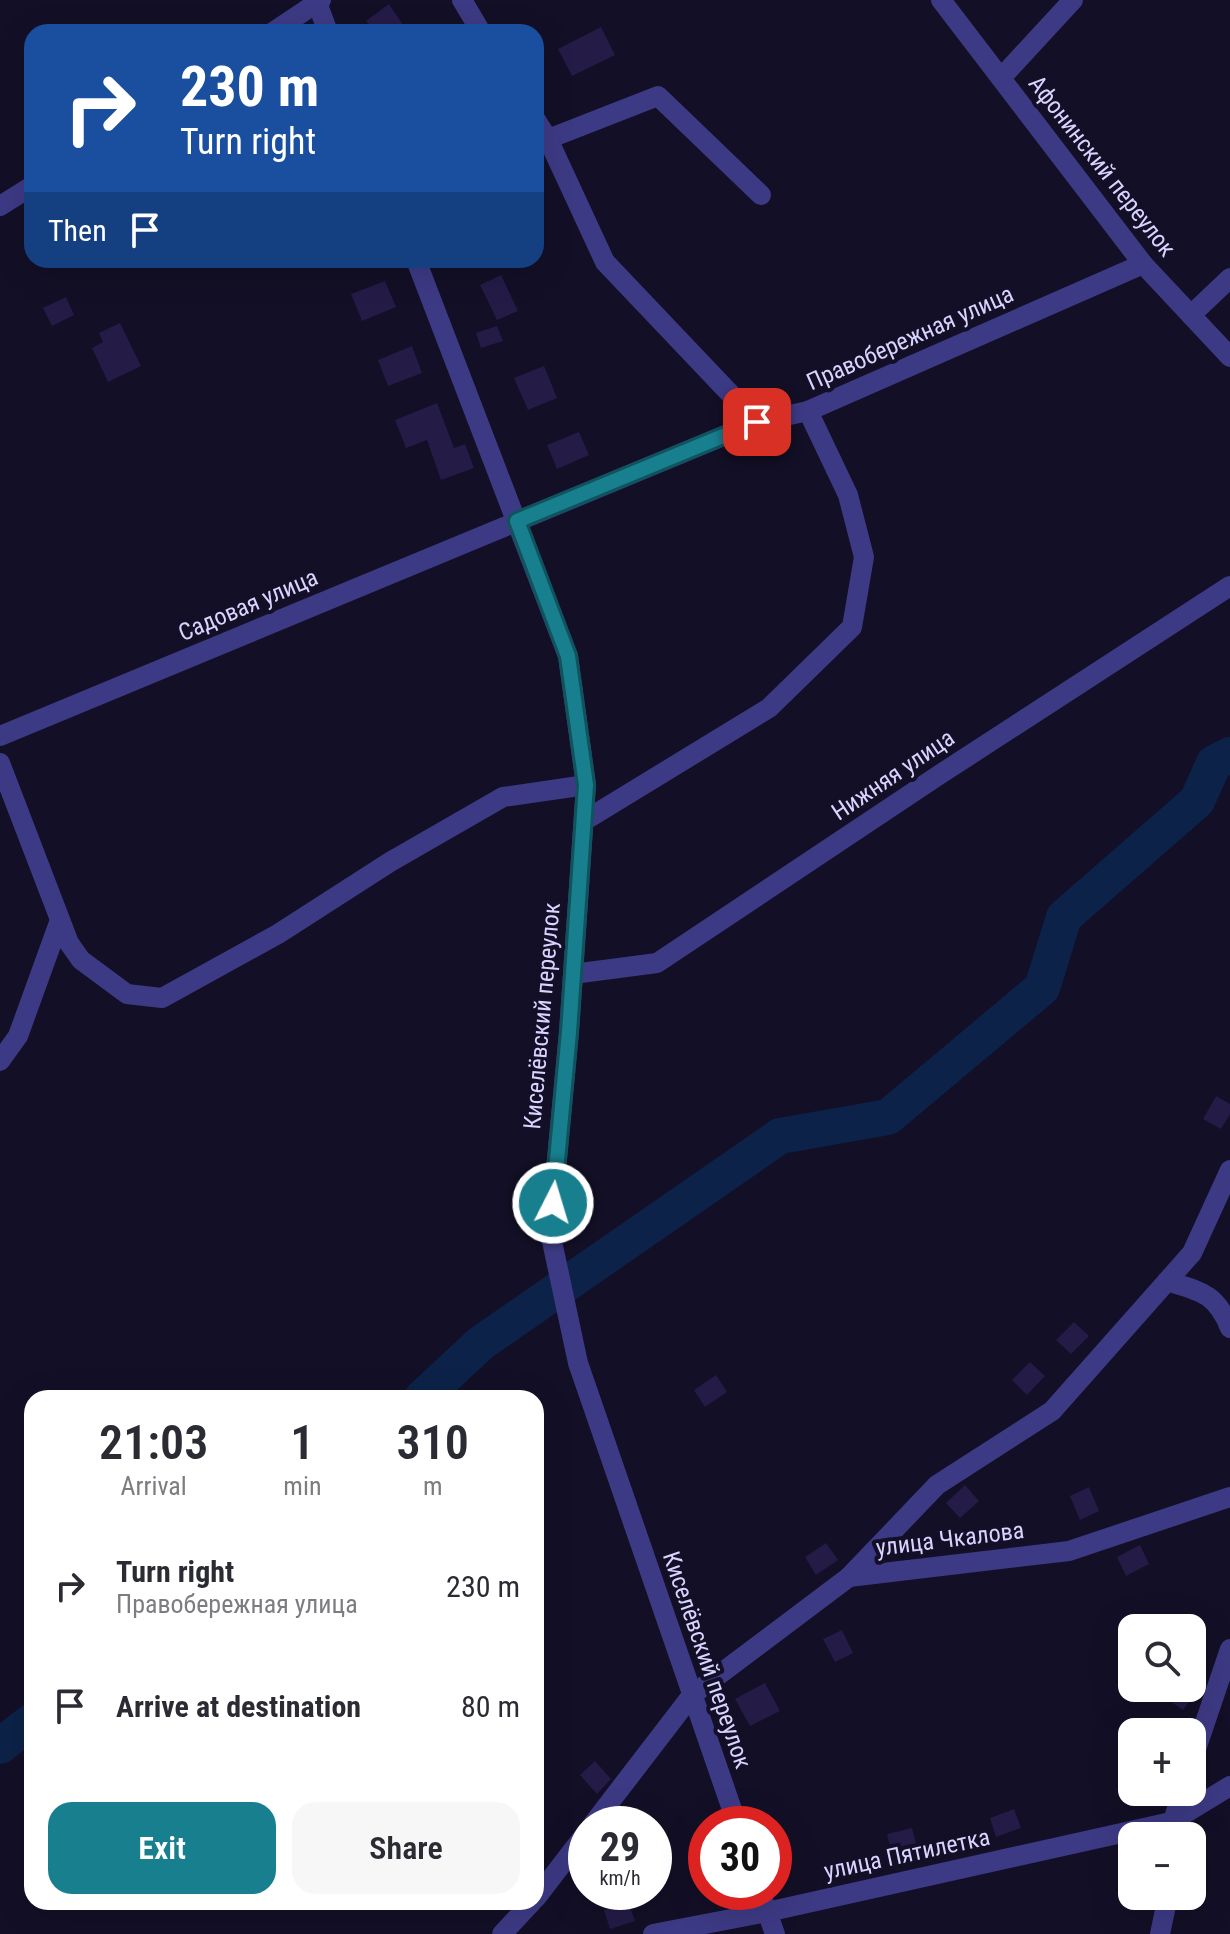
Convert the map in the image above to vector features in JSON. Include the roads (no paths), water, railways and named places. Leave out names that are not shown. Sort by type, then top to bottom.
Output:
[{"type":"street","points":[[462,0],[476,24]]},
{"type":"street","name":"Афонинский переулок","points":[[941,0],[1143,264],[1230,357]]},
{"type":"street","points":[[1001,78],[1073,0]]},
{"type":"street","points":[[285,24],[318,1],[325,24]]},
{"type":"street","points":[[548,139],[658,96],[761,195]]},
{"type":"street","points":[[544,133],[605,262],[757,422]]},
{"type":"street","points":[[0,206],[24,191]]},
{"type":"street","name":"Правобережная улица","points":[[517,521],[757,422],[808,411],[1143,264]]},
{"type":"street","name":"Киселёвский переулок","points":[[419,268],[568,656],[586,785],[550,1232],[578,1363],[731,1806]]},
{"type":"street","points":[[1191,315],[1230,278]]},
{"type":"street","points":[[584,821],[769,708],[852,627],[864,557],[848,495],[808,411]]},
{"type":"street","name":"Садовая улица","points":[[0,736],[517,521]]},
{"type":"street","name":"Нижняя улица","points":[[573,974],[657,963],[1230,586]]},
{"type":"street","points":[[0,763],[69,943],[81,960],[127,994],[162,998],[278,934],[390,862],[503,797],[586,785]]},
{"type":"street","points":[[0,1061],[18,1036],[60,920]]},
{"type":"street","name":"улица Чкалова","points":[[849,1577],[937,1485],[1052,1411],[1192,1253],[1230,1170]]},
{"type":"street","points":[[1167,1281],[1209,1294],[1223,1311],[1230,1328]]},
{"type":"street","name":"улица Чкалова","points":[[849,1577],[1069,1551],[1230,1497]]},
{"type":"street","points":[[607,1806],[692,1695],[849,1577]]},
{"type":"street","points":[[1206,1720],[1230,1649]]},
{"type":"street","name":"улица Пятилетка","points":[[1181,1822],[1230,1786]]},
{"type":"street","name":"улица Пятилетка","points":[[653,1934],[1118,1840]]},
{"type":"street","points":[[544,1887],[568,1856]]},
{"type":"street","points":[[502,1934],[525,1910]]},
{"type":"street","points":[[1160,1934],[1165,1910]]},
{"type":"street","points":[[767,1912],[775,1934]]},
{"type":"waterway","points":[[431,1390],[481,1343],[780,1136],[888,1117],[1042,988],[1064,917],[1197,801],[1214,763],[1230,755]]},
{"type":"waterway","points":[[0,1746],[24,1727]]}]
